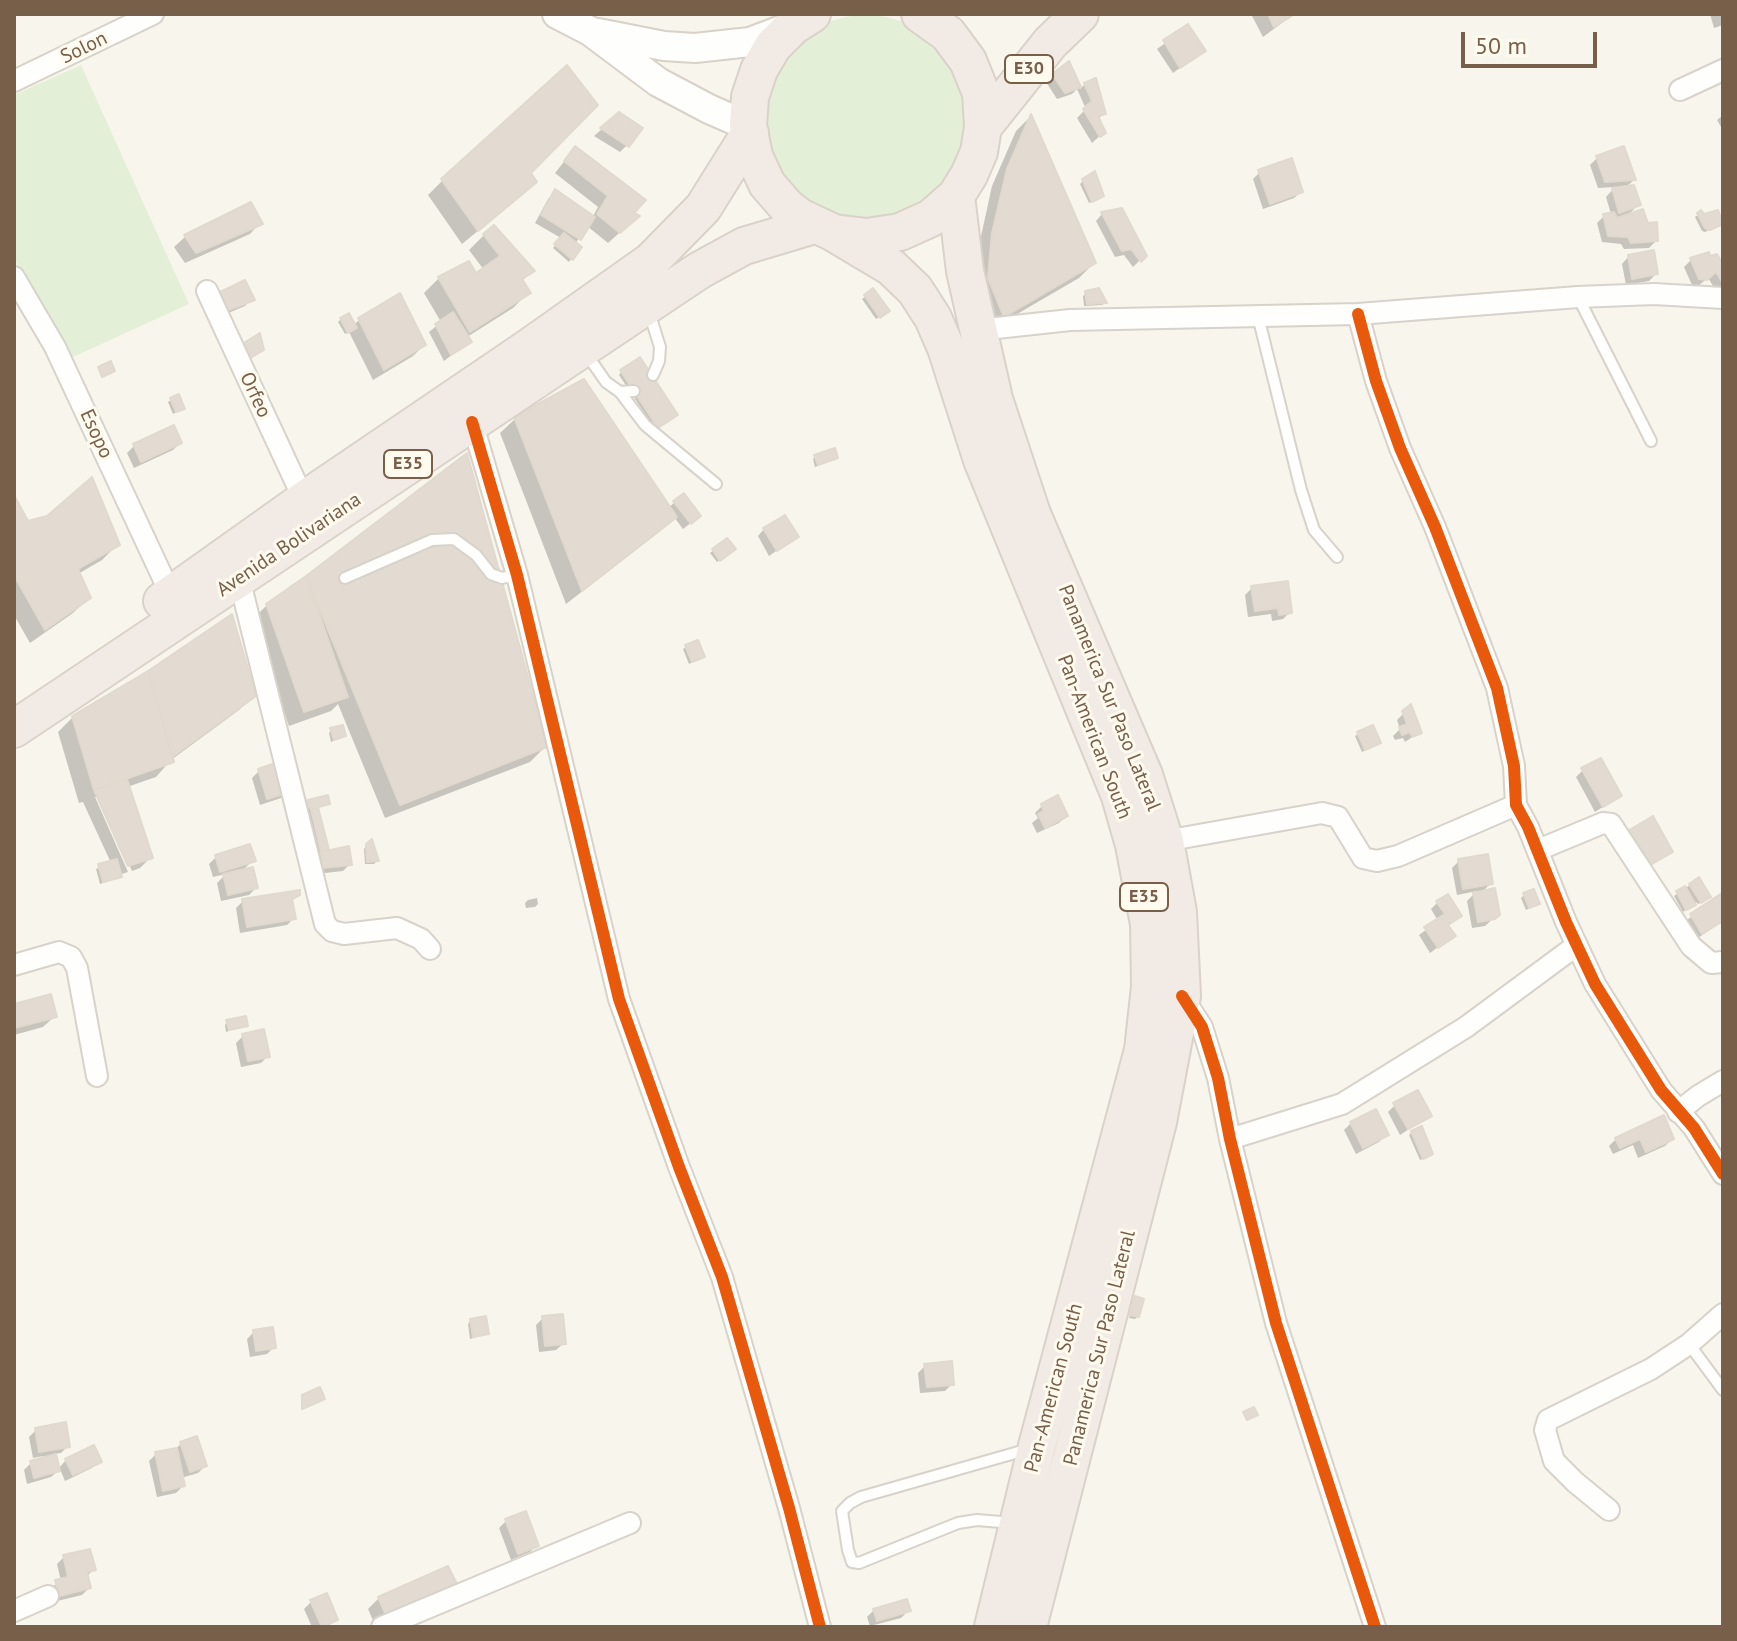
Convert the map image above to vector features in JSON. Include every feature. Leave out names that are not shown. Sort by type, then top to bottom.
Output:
[{"type":"highway","name":"E35","points":[[802,20],[773,46],[759,70],[750,97],[749,129],[754,156],[767,184],[787,207],[824,229],[867,237],[900,232],[931,218],[956,196],[979,152],[983,127],[981,93],[968,61],[948,34],[920,14]]},
{"type":"highway","name":"E30","points":[[983,127],[1050,43],[1080,14]]},
{"type":"highway","name":"Avenida Bolivariana","points":[[14,704],[651,261],[703,208],[749,129]]},
{"type":"highway","name":"Panamerica Sur Paso Lateral","points":[[956,196],[965,271],[994,399],[1032,514],[1144,775],[1165,841],[1178,912],[1182,996],[1158,1122],[1028,1627]]},
{"type":"highway","name":"Avenida Bolivariana","points":[[14,729],[724,255],[768,238],[824,229]]},
{"type":"highway","name":"Pan-American South","points":[[824,229],[891,267],[915,290],[933,318],[946,348],[982,460],[1120,796],[1134,845],[1149,924],[1150,987],[1143,1050],[1037,1446],[993,1627]]},
{"type":"main road","points":[[557,14],[590,31],[658,82],[749,129]]},
{"type":"main road","points":[[590,31],[664,46],[695,48],[750,42],[802,20]]},
{"type":"street","name":"Solon","points":[[14,81],[153,14]]},
{"type":"street","points":[[1680,90],[1723,70]]},
{"type":"street","name":"Esopo","points":[[14,277],[55,347],[171,595]]},
{"type":"street","name":"Orfeo","points":[[207,291],[304,500]]},
{"type":"street","points":[[978,330],[1070,320],[1358,314],[1578,297],[1654,294],[1723,298]]},
{"type":"street","points":[[1358,314],[1376,381],[1400,448],[1435,527],[1497,688],[1514,766],[1516,805],[1577,945],[1614,1017],[1678,1112],[1694,1128],[1723,1174]]},
{"type":"street","points":[[472,422],[517,575],[619,999],[722,1277],[820,1627]]},
{"type":"street","points":[[239,578],[325,924],[332,931],[344,934],[397,928],[421,939],[430,949]]},
{"type":"street","points":[[1165,841],[1322,813],[1338,817],[1363,858],[1377,861],[1398,856],[1516,805]]},
{"type":"street","points":[[1538,850],[1603,823],[1611,824],[1691,946],[1711,963],[1723,962]]},
{"type":"street","points":[[1230,1139],[1342,1104],[1466,1027],[1577,945]]},
{"type":"street","points":[[14,965],[59,952],[71,957],[77,968],[97,1076]]},
{"type":"street","points":[[1182,996],[1202,1027],[1218,1078],[1276,1323],[1375,1627]]},
{"type":"street","points":[[1678,1112],[1723,1081]]},
{"type":"street","points":[[1609,1510],[1554,1461],[1545,1430],[1548,1420],[1651,1369],[1689,1344],[1723,1314]]},
{"type":"street","points":[[382,1627],[630,1523]]},
{"type":"street","points":[[14,1611],[48,1596]]},
{"type":"lane","points":[[1578,297],[1651,441]]},
{"type":"lane","points":[[647,304],[660,347],[659,361],[653,375]]},
{"type":"lane","points":[[1258,316],[1301,490],[1314,530],[1337,557]]},
{"type":"lane","points":[[582,347],[606,382],[620,392],[645,425],[716,484]]},
{"type":"lane","points":[[620,392],[634,391]]},
{"type":"lane","points":[[345,578],[432,540],[443,539],[454,539],[476,555],[491,574],[502,578],[517,575]]},
{"type":"lane","points":[[1689,1344],[1723,1390]]},
{"type":"lane","points":[[1019,1523],[977,1520],[958,1523],[859,1563],[852,1562],[848,1550],[842,1511],[861,1497],[1037,1446]]},
{"type":"green space","points":[[866,15],[906,22],[939,45],[962,78],[969,118],[962,158],[939,191],[906,214],[866,221],[826,214],[793,191],[770,158],[763,118],[770,78],[793,45],[826,22]]},
{"type":"green space","points":[[81,65],[189,304],[62,362],[14,257],[14,95]]},
{"type":"building","points":[[1268,14],[1295,14],[1274,27]]},
{"type":"building","points":[[1188,24],[1206,51],[1180,68],[1163,40]]},
{"type":"building","points":[[1069,61],[1081,87],[1065,93],[1052,74]]},
{"type":"building","points":[[567,65],[598,105],[531,173],[537,182],[478,231],[441,179]]},
{"type":"building","points":[[1096,78],[1106,114],[1098,116],[1106,133],[1100,137],[1083,109],[1092,101],[1084,83]]},
{"type":"building","points":[[619,112],[643,128],[629,147],[600,128]]},
{"type":"building","points":[[1031,114],[1096,263],[1004,317],[988,278],[992,233],[1007,169]]},
{"type":"building","points":[[575,146],[646,200],[634,213],[640,216],[620,233],[597,214],[608,196],[564,161]]},
{"type":"building","points":[[1624,146],[1636,180],[1605,182],[1596,156]]},
{"type":"building","points":[[1292,158],[1303,192],[1270,204],[1258,170]]},
{"type":"building","points":[[1095,171],[1104,196],[1092,202],[1082,179]]},
{"type":"building","points":[[1634,185],[1641,205],[1619,213],[1612,188]]},
{"type":"building","points":[[555,189],[595,217],[581,240],[541,215]]},
{"type":"building","points":[[251,202],[263,224],[196,253],[184,235]]},
{"type":"building","points":[[1122,208],[1147,256],[1141,262],[1131,249],[1122,251],[1101,212]]},
{"type":"building","points":[[1643,209],[1648,223],[1657,222],[1658,241],[1631,243],[1628,237],[1608,236],[1603,214],[1614,212],[1617,218]]},
{"type":"building","points":[[1701,210],[1704,214],[1718,210],[1723,224],[1710,230],[1705,228],[1697,213]]},
{"type":"building","points":[[494,225],[535,271],[522,279],[531,293],[470,332],[438,277],[469,261],[476,273],[500,256],[483,234]]},
{"type":"building","points":[[564,233],[582,247],[573,260],[554,244]]},
{"type":"building","points":[[1654,250],[1658,274],[1632,279],[1628,255]]},
{"type":"building","points":[[1709,252],[1710,256],[1717,254],[1723,265],[1723,283],[1716,272],[1707,280],[1699,279],[1690,258]]},
{"type":"building","points":[[245,280],[255,300],[223,312],[216,294]]},
{"type":"building","points":[[873,288],[890,311],[880,318],[864,295]]},
{"type":"building","points":[[1099,288],[1107,303],[1087,304],[1085,291]]},
{"type":"building","points":[[400,293],[426,345],[384,370],[358,318]]},
{"type":"building","points":[[453,312],[472,342],[451,355],[435,324]]},
{"type":"building","points":[[349,313],[357,328],[348,333],[340,318]]},
{"type":"building","points":[[260,333],[264,350],[245,361],[237,347]]},
{"type":"building","points":[[640,357],[678,415],[658,428],[620,370]]},
{"type":"building","points":[[111,361],[115,371],[102,377],[98,367]]},
{"type":"building","points":[[584,379],[677,517],[582,591],[514,417]]},
{"type":"building","points":[[179,394],[185,409],[176,412],[170,398]]},
{"type":"building","points":[[174,425],[182,443],[141,462],[133,444]]},
{"type":"building","points":[[835,448],[838,458],[818,465],[814,455]]},
{"type":"building","points":[[467,453],[547,747],[400,805],[306,576]]},
{"type":"building","points":[[92,477],[120,545],[78,569],[91,598],[45,630],[14,575],[14,495],[28,521],[47,516]]},
{"type":"building","points":[[684,493],[701,516],[691,524],[673,501]]},
{"type":"building","points":[[785,515],[799,537],[777,551],[763,528]]},
{"type":"building","points":[[727,538],[736,549],[720,561],[712,549]]},
{"type":"building","points":[[306,576],[348,697],[304,712],[266,604]]},
{"type":"building","points":[[1288,581],[1292,613],[1279,615],[1278,608],[1255,611],[1251,586]]},
{"type":"building","points":[[232,614],[256,696],[172,757],[148,671]]},
{"type":"building","points":[[698,640],[705,657],[692,662],[685,645]]},
{"type":"building","points":[[148,671],[174,762],[94,790],[72,716]]},
{"type":"building","points":[[1411,704],[1422,733],[1412,737],[1410,732],[1402,735],[1399,727],[1407,724],[1402,711]]},
{"type":"building","points":[[343,725],[346,736],[334,740],[330,728]]},
{"type":"building","points":[[1373,725],[1381,743],[1365,750],[1357,732]]},
{"type":"building","points":[[1601,758],[1622,796],[1603,807],[1581,768]]},
{"type":"building","points":[[281,761],[290,792],[267,799],[258,769]]},
{"type":"building","points":[[127,779],[153,858],[128,866],[94,790]]},
{"type":"building","points":[[328,795],[330,804],[311,809],[304,801]]},
{"type":"building","points":[[1058,795],[1068,816],[1045,828],[1038,814],[1044,811],[1041,804]]},
{"type":"building","points":[[318,807],[329,850],[321,852],[311,809]]},
{"type":"building","points":[[1653,816],[1673,852],[1647,867],[1626,832]]},
{"type":"building","points":[[372,839],[379,861],[367,862],[366,844]]},
{"type":"building","points":[[250,844],[256,861],[220,872],[215,855]]},
{"type":"building","points":[[349,846],[352,865],[322,868],[321,852]]},
{"type":"building","points":[[1488,854],[1493,884],[1463,889],[1458,859]]},
{"type":"building","points":[[117,859],[122,877],[103,882],[98,864]]},
{"type":"building","points":[[253,867],[258,888],[228,895],[223,874]]},
{"type":"building","points":[[1699,877],[1711,897],[1701,903],[1689,884]]},
{"type":"building","points":[[1685,886],[1696,905],[1686,910],[1676,891]]},
{"type":"building","points":[[1495,888],[1500,915],[1478,922],[1473,893]]},
{"type":"building","points":[[1534,889],[1540,904],[1529,908],[1523,893]]},
{"type":"building","points":[[300,890],[300,895],[292,899],[296,919],[247,927],[242,899]]},
{"type":"building","points":[[1722,893],[1723,921],[1702,934],[1690,914]]},
{"type":"building","points":[[1448,894],[1462,916],[1448,925],[1456,936],[1438,948],[1424,927],[1445,914],[1436,901]]},
{"type":"building","points":[[51,994],[57,1017],[14,1028],[14,1004]]},
{"type":"building","points":[[246,1016],[248,1026],[229,1030],[226,1020]]},
{"type":"building","points":[[264,1029],[270,1057],[248,1061],[242,1034]]},
{"type":"building","points":[[1418,1090],[1432,1116],[1408,1129],[1393,1103]]},
{"type":"building","points":[[1376,1109],[1389,1135],[1363,1148],[1350,1122]]},
{"type":"building","points":[[1664,1115],[1674,1139],[1646,1152],[1640,1139],[1620,1148],[1615,1138]]},
{"type":"building","points":[[1422,1126],[1433,1154],[1423,1159],[1411,1131]]},
{"type":"building","points":[[1135,1296],[1144,1299],[1139,1317],[1130,1315]]},
{"type":"building","points":[[563,1314],[566,1344],[545,1346],[542,1316]]},
{"type":"building","points":[[486,1316],[489,1334],[473,1337],[470,1319]]},
{"type":"building","points":[[273,1327],[276,1348],[256,1351],[253,1330]]},
{"type":"building","points":[[952,1361],[954,1385],[927,1387],[924,1364]]},
{"type":"building","points":[[320,1387],[325,1399],[302,1409],[302,1395]]},
{"type":"building","points":[[1254,1407],[1258,1415],[1247,1420],[1243,1412]]},
{"type":"building","points":[[66,1422],[70,1447],[39,1452],[35,1428]]},
{"type":"building","points":[[197,1436],[207,1466],[190,1472],[180,1442]]},
{"type":"building","points":[[94,1445],[102,1462],[73,1475],[65,1459]]},
{"type":"building","points":[[177,1448],[185,1486],[163,1491],[155,1452]]},
{"type":"building","points":[[56,1454],[60,1471],[34,1478],[30,1461]]},
{"type":"building","points":[[526,1511],[539,1546],[518,1554],[505,1519]]},
{"type":"building","points":[[90,1549],[96,1570],[87,1572],[91,1588],[59,1596],[55,1580],[68,1577],[63,1555]]},
{"type":"building","points":[[448,1566],[457,1584],[386,1615],[378,1597]]},
{"type":"building","points":[[327,1593],[338,1620],[322,1627],[310,1600]]},
{"type":"building","points":[[907,1599],[911,1611],[877,1621],[873,1609]]},
{"type":"cycle path","points":[[1358,314],[1376,381],[1400,448],[1435,527],[1497,688],[1514,766],[1516,805],[1595,984],[1661,1090],[1694,1128],[1723,1174]]},
{"type":"cycle path","points":[[472,422],[517,575],[619,999],[722,1277],[820,1627]]},
{"type":"cycle path","points":[[1182,996],[1202,1027],[1218,1078],[1276,1323],[1375,1627]]}]
